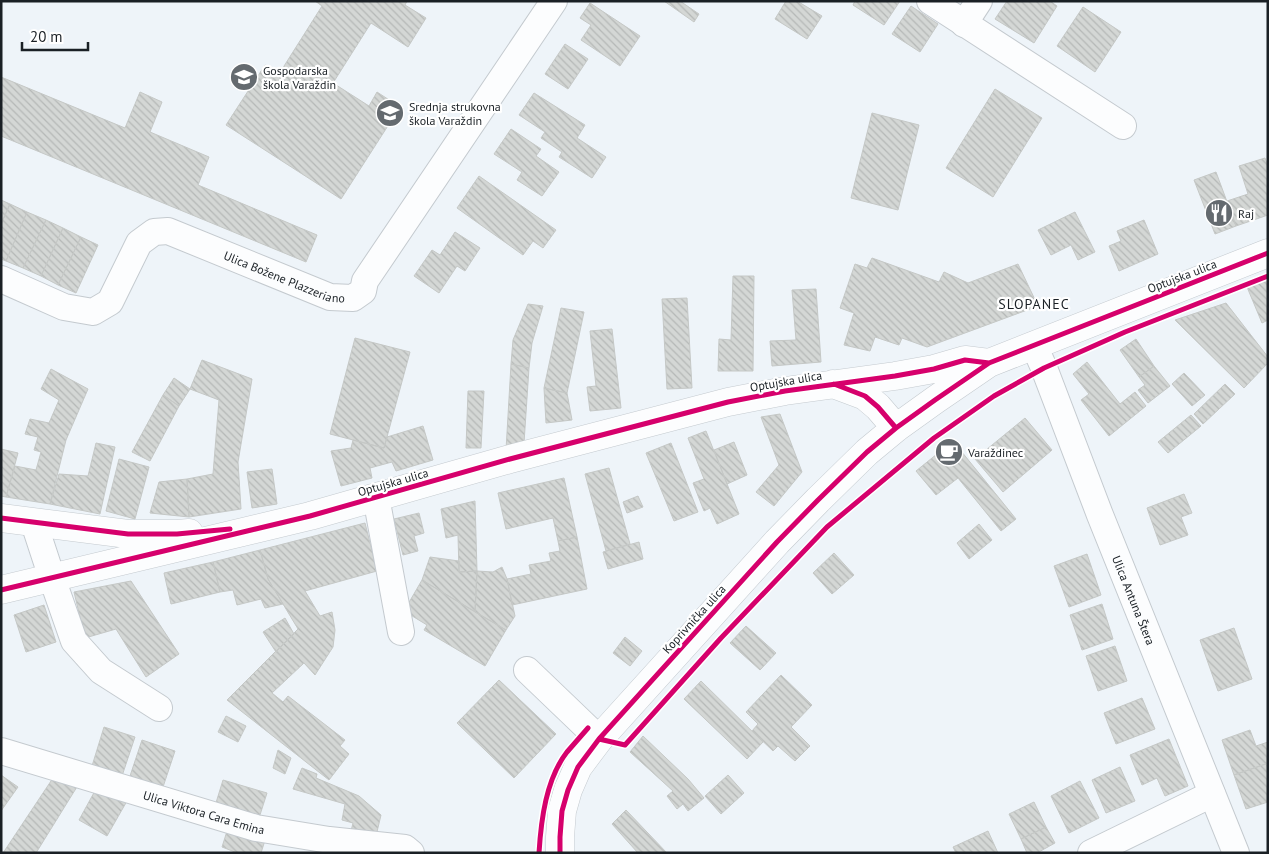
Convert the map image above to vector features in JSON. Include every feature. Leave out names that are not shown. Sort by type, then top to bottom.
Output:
[{"type":"main road","name":"Optujska ulica","points":[[1,590],[329,512],[510,459],[758,395],[832,383],[865,396],[878,407],[896,428],[989,363],[1268,253]]},
{"type":"main road","points":[[832,383],[895,376],[934,369],[965,360],[989,363]]},
{"type":"main road","name":"Koprivnička ulica","points":[[560,853],[562,811],[568,790],[578,767],[599,739],[777,542],[867,452],[896,428]]},
{"type":"main road","name":"Optujska ulica","points":[[1,518],[128,534],[177,534],[267,526]]},
{"type":"street","name":"Ulica Božene Plazzeriano","points":[[1,279],[64,307],[93,312],[110,302],[139,243],[154,232],[168,231],[330,297],[353,298],[363,291],[365,282],[554,1]]},
{"type":"street","points":[[930,1],[1123,126]]},
{"type":"street","points":[[964,24],[979,1]]},
{"type":"street","name":"Ulica Antuna Štera","points":[[1034,345],[1236,853]]},
{"type":"street","points":[[376,497],[401,632]]},
{"type":"street","points":[[34,523],[74,641],[101,671],[159,708]]},
{"type":"street","points":[[527,670],[599,739]]},
{"type":"street","name":"Ulica Viktora Cara Emina","points":[[1,751],[256,828],[329,840],[405,848],[411,853]]},
{"type":"street","points":[[1091,853],[1212,794]]},
{"type":"building","points":[[315,1],[407,1],[405,5],[426,18],[408,47],[371,23],[333,83],[369,106],[377,92],[400,107],[341,199],[226,125],[265,65],[279,74],[322,6]]},
{"type":"building","points":[[664,1],[680,1],[699,14],[694,22]]},
{"type":"building","points":[[786,1],[797,1],[822,16],[807,39],[775,19]]},
{"type":"building","points":[[855,1],[900,1],[884,25],[853,5]]},
{"type":"building","points":[[1007,1],[1050,1],[1057,6],[1034,43],[995,19]]},
{"type":"building","points":[[590,3],[640,36],[620,66],[581,40],[591,25],[580,18]]},
{"type":"building","points":[[911,6],[938,24],[920,52],[892,34]]},
{"type":"building","points":[[1083,7],[1121,32],[1095,72],[1057,46]]},
{"type":"building","points":[[565,44],[588,59],[568,89],[545,74]]},
{"type":"building","points":[[1,77],[125,128],[140,92],[162,102],[150,132],[209,157],[198,185],[317,235],[306,262],[1,136]]},
{"type":"building","points":[[995,89],[1042,118],[993,197],[946,168]]},
{"type":"building","points":[[534,93],[585,125],[577,138],[606,157],[592,178],[559,157],[562,152],[541,138],[545,132],[519,115]]},
{"type":"building","points":[[872,113],[919,125],[898,210],[851,198]]},
{"type":"building","points":[[511,129],[541,149],[536,156],[559,172],[542,196],[517,180],[522,172],[494,154]]},
{"type":"building","points":[[1265,158],[1268,166],[1268,215],[1236,226],[1227,201],[1248,194],[1239,166]]},
{"type":"building","name":"Raj","points":[[1216,172],[1236,226],[1215,234],[1194,180]]},
{"type":"building","points":[[479,176],[556,230],[543,248],[533,241],[523,255],[457,208]]},
{"type":"building","points":[[1,200],[10,204],[1,224]]},
{"type":"building","points":[[10,204],[27,212],[6,261],[1,259],[1,224]]},
{"type":"building","points":[[27,212],[46,220],[23,268],[6,261]]},
{"type":"building","points":[[1075,212],[1095,252],[1078,260],[1071,245],[1051,255],[1038,230]]},
{"type":"building","points":[[46,220],[63,228],[41,276],[23,268]]},
{"type":"building","points":[[1144,220],[1158,254],[1119,271],[1109,246],[1121,241],[1117,231]]},
{"type":"building","points":[[63,228],[81,237],[58,285],[41,276]]},
{"type":"building","points":[[455,232],[480,248],[465,271],[457,266],[439,293],[414,276],[432,250],[440,255]]},
{"type":"building","points":[[81,237],[98,245],[76,293],[58,285]]},
{"type":"building","points":[[872,258],[939,282],[944,272],[968,283],[1018,264],[1038,306],[927,347],[902,338],[899,345],[875,337],[870,351],[844,345],[854,313],[840,308],[855,264],[867,268]]},
{"type":"building","points":[[733,276],[754,276],[753,371],[718,371],[719,339],[731,340]]},
{"type":"building","points":[[1268,279],[1268,320],[1262,323],[1247,287]]},
{"type":"building","points":[[816,289],[821,362],[772,366],[770,341],[796,340],[792,290]]},
{"type":"building","points":[[687,298],[692,388],[667,389],[662,299]]},
{"type":"building","points":[[1226,303],[1268,357],[1268,363],[1244,388],[1175,320]]},
{"type":"building","points":[[528,304],[543,306],[532,343],[529,368],[511,364],[513,340]]},
{"type":"building","points":[[561,308],[584,312],[567,393],[544,388]]},
{"type":"building","points":[[612,329],[621,408],[590,411],[587,387],[596,386],[590,331]]},
{"type":"building","points":[[355,338],[410,352],[384,448],[330,434]]},
{"type":"building","points":[[1136,339],[1154,366],[1139,377],[1120,350]]},
{"type":"building","points":[[202,360],[252,379],[238,462],[241,509],[189,517],[187,479],[213,474],[219,400],[190,389]]},
{"type":"building","points":[[1087,362],[1120,404],[1135,392],[1146,406],[1109,436],[1081,400],[1089,394],[1073,374]]},
{"type":"building","points":[[511,364],[529,368],[524,443],[506,450]]},
{"type":"building","points":[[1154,366],[1170,386],[1148,403],[1138,390],[1145,385],[1139,377]]},
{"type":"building","points":[[51,369],[88,389],[66,440],[50,504],[6,497],[15,466],[36,470],[41,452],[34,450],[38,437],[25,434],[30,419],[49,423],[59,400],[41,389]]},
{"type":"building","points":[[1184,373],[1205,395],[1192,406],[1172,384]]},
{"type":"building","points":[[174,378],[190,389],[179,406],[163,395]]},
{"type":"building","points":[[1225,384],[1235,394],[1203,424],[1194,414]]},
{"type":"building","points":[[544,388],[567,393],[572,420],[546,423]]},
{"type":"building","points":[[468,391],[484,391],[481,448],[466,448]]},
{"type":"building","points":[[163,395],[179,406],[150,461],[132,452]]},
{"type":"building","points":[[780,414],[802,472],[774,506],[756,492],[779,465],[761,417]]},
{"type":"building","points":[[1191,415],[1201,426],[1168,453],[1158,442]]},
{"type":"building","points":[[1025,418],[1052,450],[1003,492],[975,459]]},
{"type":"building","points":[[423,426],[433,460],[396,471],[392,462],[370,468],[372,478],[341,486],[331,451],[351,448],[353,440],[384,448],[387,437]]},
{"type":"building","points":[[706,431],[739,514],[717,524],[710,508],[704,511],[693,483],[704,479],[688,438]]},
{"type":"building","points":[[953,441],[1016,519],[1001,531],[958,478],[936,495],[916,471]]},
{"type":"building","points":[[734,442],[747,475],[727,484],[714,450]]},
{"type":"building","points":[[96,443],[115,447],[100,514],[50,504],[59,474],[88,476]]},
{"type":"building","points":[[671,443],[698,512],[674,521],[646,453]]},
{"type":"building","points":[[1,449],[18,453],[6,497],[1,496]]},
{"type":"building","points":[[119,459],[149,467],[135,519],[106,511]]},
{"type":"building","points":[[609,468],[630,544],[606,551],[585,474]]},
{"type":"building","points":[[272,469],[277,504],[252,508],[247,472]]},
{"type":"building","points":[[564,478],[577,537],[558,541],[553,518],[506,529],[498,493]]},
{"type":"building","points":[[187,479],[189,517],[150,513],[159,482]]},
{"type":"building","points":[[1184,494],[1192,513],[1181,517],[1188,535],[1160,545],[1147,508]]},
{"type":"building","points":[[638,496],[643,507],[627,513],[623,502]]},
{"type":"building","points":[[475,501],[477,571],[459,572],[458,535],[446,538],[441,509]]},
{"type":"building","points":[[419,513],[424,533],[414,536],[418,551],[403,555],[394,519]]},
{"type":"building","points":[[365,523],[377,571],[305,591],[320,616],[332,612],[335,630],[333,647],[315,675],[304,663],[272,693],[283,702],[288,696],[345,740],[340,746],[349,754],[329,780],[227,700],[298,629],[268,579],[260,550]]},
{"type":"building","points":[[979,524],[992,540],[969,559],[957,543]]},
{"type":"building","points":[[577,537],[587,589],[512,605],[507,579],[531,574],[529,565],[551,561],[549,553],[560,551],[558,541]]},
{"type":"building","points":[[639,542],[643,559],[608,569],[603,552]]},
{"type":"building","points":[[260,550],[268,579],[283,604],[265,608],[261,599],[237,605],[233,590],[220,592],[213,562]]},
{"type":"building","points":[[834,553],[854,575],[832,594],[813,573]]},
{"type":"building","points":[[1087,554],[1101,595],[1069,607],[1054,566]]},
{"type":"building","points":[[430,557],[459,561],[459,572],[477,571],[475,612],[422,580]]},
{"type":"building","points":[[213,562],[220,592],[171,604],[164,573]]},
{"type":"building","points":[[502,567],[507,579],[515,616],[506,630],[475,612],[477,571],[493,572]]},
{"type":"building","points":[[422,580],[506,630],[485,666],[424,630],[427,625],[404,611]]},
{"type":"building","points":[[131,581],[179,654],[146,677],[116,629],[85,638],[74,592]]},
{"type":"building","points":[[1102,604],[1113,639],[1082,650],[1070,615]]},
{"type":"building","points":[[44,605],[56,642],[26,652],[14,615]]},
{"type":"building","points":[[285,618],[294,634],[276,652],[263,632]]},
{"type":"building","points":[[746,626],[776,653],[760,670],[730,643]]},
{"type":"building","points":[[1234,628],[1252,679],[1218,691],[1200,640]]},
{"type":"building","points":[[625,637],[642,651],[630,666],[613,653]]},
{"type":"building","points":[[1115,646],[1127,681],[1098,691],[1086,656]]},
{"type":"building","points":[[781,675],[812,705],[791,727],[810,746],[795,761],[778,746],[773,751],[752,731],[758,724],[746,712]]},
{"type":"building","points":[[499,680],[556,734],[514,778],[457,723]]},
{"type":"building","points":[[701,681],[763,742],[747,759],[684,699]]},
{"type":"building","points":[[1142,698],[1155,729],[1116,744],[1104,713]]},
{"type":"building","points":[[226,716],[246,726],[238,742],[218,732]]},
{"type":"building","points":[[104,727],[135,737],[122,776],[92,766]]},
{"type":"building","points":[[1250,730],[1256,746],[1268,742],[1268,763],[1234,775],[1222,740]]},
{"type":"building","points":[[643,736],[688,779],[704,798],[688,811],[683,804],[677,809],[667,796],[673,791],[630,752]]},
{"type":"building","points":[[1169,739],[1188,786],[1165,796],[1157,778],[1142,785],[1130,755]]},
{"type":"building","points":[[142,740],[175,751],[162,790],[129,779]]},
{"type":"building","points":[[278,750],[291,758],[285,774],[273,768]]},
{"type":"building","points":[[1266,764],[1268,768],[1268,802],[1246,809],[1234,775]]},
{"type":"building","points":[[1120,767],[1135,801],[1106,813],[1092,780]]},
{"type":"building","points":[[302,768],[317,774],[316,778],[359,796],[381,815],[376,836],[351,831],[353,823],[342,820],[345,804],[293,789]]},
{"type":"building","points":[[1,775],[18,787],[1,811]]},
{"type":"building","points":[[55,775],[80,782],[36,853],[3,853]]},
{"type":"building","points":[[728,775],[744,793],[721,814],[705,796]]},
{"type":"building","points":[[223,780],[267,793],[259,818],[215,806]]},
{"type":"building","points":[[1080,781],[1099,818],[1069,833],[1051,796]]},
{"type":"building","points":[[96,789],[127,801],[107,836],[79,820]]},
{"type":"building","points":[[1034,802],[1046,827],[1021,839],[1009,814]]},
{"type":"building","points":[[626,810],[667,853],[638,853],[612,824]]},
{"type":"building","points":[[1046,827],[1055,843],[1037,853],[1027,853],[1021,839]]},
{"type":"building","points":[[228,828],[266,837],[261,853],[234,853],[222,847]]},
{"type":"building","points":[[988,831],[998,853],[956,853],[953,847]]},
{"type":"cycle path","points":[[560,853],[562,811],[568,790],[578,767],[599,739],[777,542],[867,452],[896,428],[989,363],[1268,253]]},
{"type":"cycle path","points":[[599,739],[625,745],[721,638],[827,527],[934,438],[994,396],[1044,368],[1125,332],[1268,276]]},
{"type":"cycle path","points":[[1,590],[310,516],[510,459],[728,402],[785,391],[895,376],[934,369],[965,360],[989,363]]},
{"type":"cycle path","points":[[834,384],[865,396],[878,407],[896,428]]},
{"type":"cycle path","points":[[1,518],[128,534],[177,534],[230,529]]},
{"type":"cycle path","points":[[539,853],[541,827],[549,787],[567,752],[588,728]]},
{"type":"place","name":"Gospodarska škola Varaždin","points":[[244,77]]},
{"type":"place","name":"Srednja strukovna škola Varaždin","points":[[390,113]]},
{"type":"place","name":"Raj","points":[[1219,213]]},
{"type":"place","name":"Varaždinec","points":[[949,452]]},
{"type":"district","name":"SLOPANEC","points":[[1034,304]]}]
